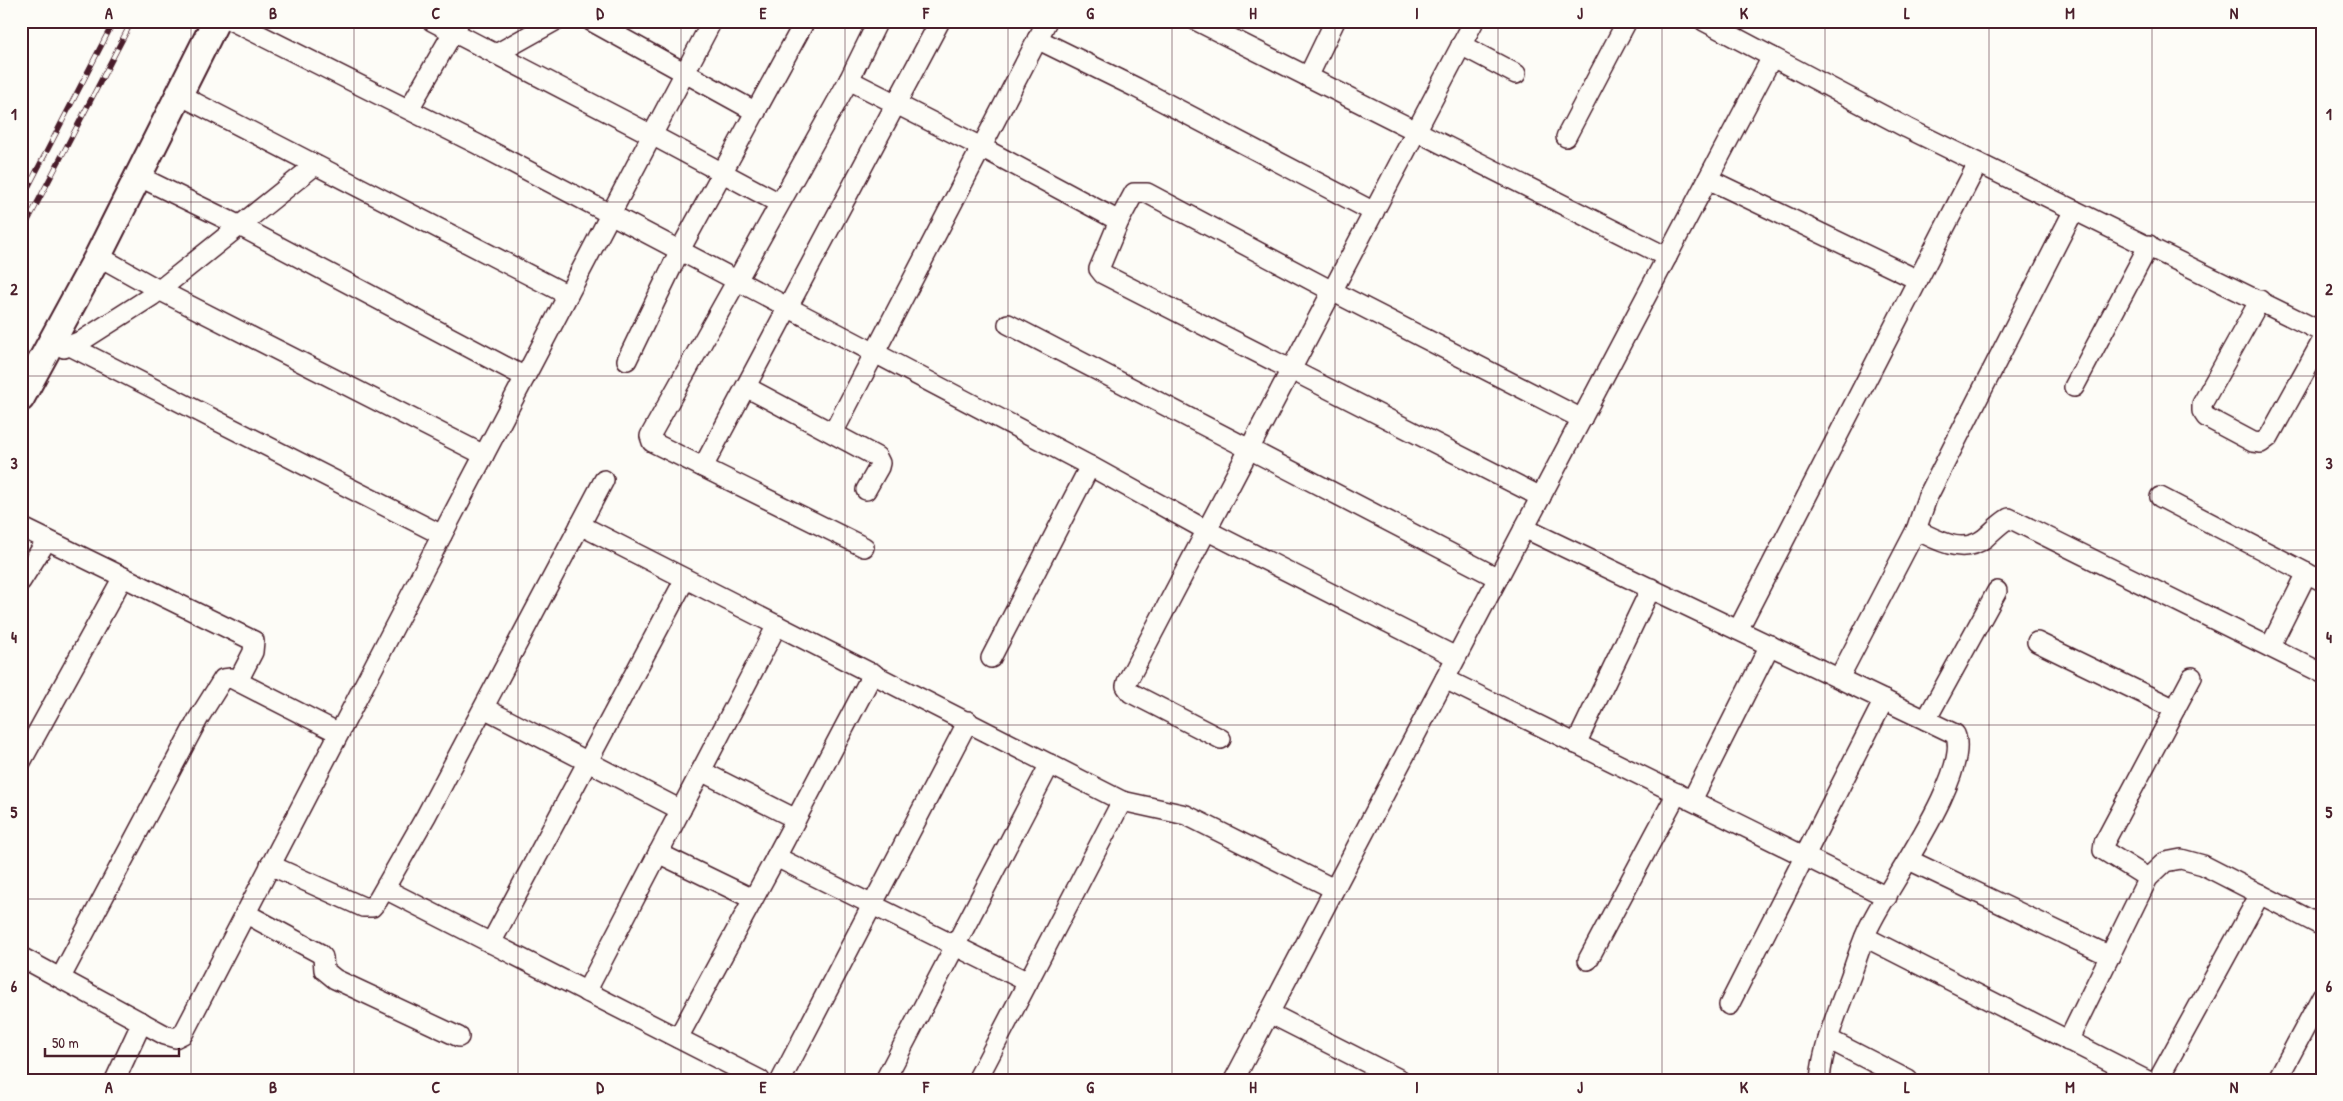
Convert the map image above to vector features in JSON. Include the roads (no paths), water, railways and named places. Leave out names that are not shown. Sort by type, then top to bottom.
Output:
[{"type":"street","points":[[21,398],[60,348],[98,256],[216,21]]},
{"type":"street","points":[[232,21],[409,109],[736,279],[1090,466],[1206,530],[1456,657]]},
{"type":"street","points":[[432,21],[456,27],[496,54],[779,203]]},
{"type":"street","points":[[496,54],[555,21]]},
{"type":"street","points":[[590,21],[756,112]]},
{"type":"street","points":[[21,957],[171,1037],[177,1038],[183,1034],[712,21]]},
{"type":"street","points":[[627,360],[680,250],[805,21]]},
{"type":"street","points":[[864,547],[652,442],[650,436],[708,334],[736,279],[849,80],[878,21]]},
{"type":"street","points":[[703,467],[940,21]]},
{"type":"street","points":[[833,433],[1047,21]]},
{"type":"street","points":[[1197,21],[1667,257]]},
{"type":"street","points":[[1308,77],[1335,21]]},
{"type":"street","points":[[1221,739],[1131,693],[1126,686],[1474,21]]},
{"type":"street","points":[[1566,137],[1628,21]]},
{"type":"street","points":[[1704,21],[1978,163],[2149,245],[2322,332]]},
{"type":"street","points":[[409,109],[456,27]]},
{"type":"street","points":[[1037,39],[1137,88],[1374,212]]},
{"type":"street","points":[[1461,45],[1516,74]]},
{"type":"street","points":[[1234,1080],[1772,57]]},
{"type":"street","points":[[849,80],[981,147],[1119,221]]},
{"type":"street","points":[[180,95],[314,166],[568,295]]},
{"type":"street","points":[[1738,630],[1978,163]]},
{"type":"street","points":[[60,348],[159,290],[314,166]]},
{"type":"street","points":[[138,176],[238,225],[525,377]]},
{"type":"street","points":[[1708,179],[1918,280]]},
{"type":"street","points":[[1541,497],[1103,274],[1099,270],[1119,221],[1134,192],[1147,193],[1332,292],[1582,419]]},
{"type":"street","points":[[1839,678],[1916,530],[1926,498],[2074,210]]},
{"type":"street","points":[[2074,387],[2149,245]]},
{"type":"street","points":[[98,256],[159,290],[484,455]]},
{"type":"street","points":[[2260,300],[2202,404],[2202,411],[2206,417],[2253,442],[2262,443],[2269,438],[2322,341]]},
{"type":"street","points":[[1008,324],[1498,578]]},
{"type":"street","points":[[60,348],[442,535]]},
{"type":"street","points":[[746,388],[833,433],[879,460],[879,466],[866,490]]},
{"type":"street","points":[[991,658],[1090,466]]},
{"type":"street","points":[[270,865],[363,908],[372,907],[385,889],[426,816],[604,480]]},
{"type":"street","points":[[2160,498],[2314,577],[2270,647]]},
{"type":"street","points":[[1916,530],[1947,544],[1968,548],[2009,518],[2322,673]]},
{"type":"street","points":[[580,525],[1122,801],[1186,815],[1334,889]]},
{"type":"street","points":[[21,527],[254,641],[254,652],[238,681]]},
{"type":"street","points":[[1524,528],[1955,734],[1959,749],[1955,766],[1944,792],[1909,860],[1871,921],[1828,1039],[1820,1080]]},
{"type":"street","points":[[21,582],[47,540]]},
{"type":"street","points":[[21,762],[123,576]]},
{"type":"street","points":[[491,943],[685,579]]},
{"type":"street","points":[[1576,744],[1651,588]]},
{"type":"street","points":[[1926,720],[1997,591]]},
{"type":"street","points":[[586,992],[777,625]]},
{"type":"street","points":[[2037,642],[2175,709]]},
{"type":"street","points":[[1588,960],[1684,797],[1770,645]]},
{"type":"street","points":[[678,1038],[873,673]]},
{"type":"street","points":[[61,977],[218,684],[228,677],[238,681],[339,733]]},
{"type":"street","points":[[2148,878],[2103,850],[2104,842],[2192,677]]},
{"type":"street","points":[[1445,679],[1886,896]]},
{"type":"street","points":[[1729,1005],[1884,700]]},
{"type":"street","points":[[484,708],[681,810]]},
{"type":"street","points":[[781,1080],[968,721]]},
{"type":"street","points":[[885,1080],[1050,764]]},
{"type":"street","points":[[701,771],[796,819]]},
{"type":"street","points":[[977,1080],[1122,801]]},
{"type":"street","points":[[658,853],[753,900]]},
{"type":"street","points":[[776,857],[1028,982]]},
{"type":"street","points":[[2068,1041],[2148,878],[2165,862],[2181,859],[2203,866],[2322,926]]},
{"type":"street","points":[[1909,860],[2110,956]]},
{"type":"street","points":[[385,889],[760,1080]]},
{"type":"street","points":[[2158,1080],[2260,894]]},
{"type":"street","points":[[246,914],[319,953],[323,957],[324,970],[335,979],[459,1037]]},
{"type":"street","points":[[1865,937],[2146,1080]]},
{"type":"street","points":[[2277,1080],[2322,996]]},
{"type":"street","points":[[1269,1013],[1380,1075],[1401,1080]]},
{"type":"street","points":[[115,1080],[142,1022]]},
{"type":"street","points":[[1828,1039],[1908,1080]]},
{"type":"railway","points":[[21,201],[114,21]]},
{"type":"railway","points":[[21,234],[132,21]]}]
